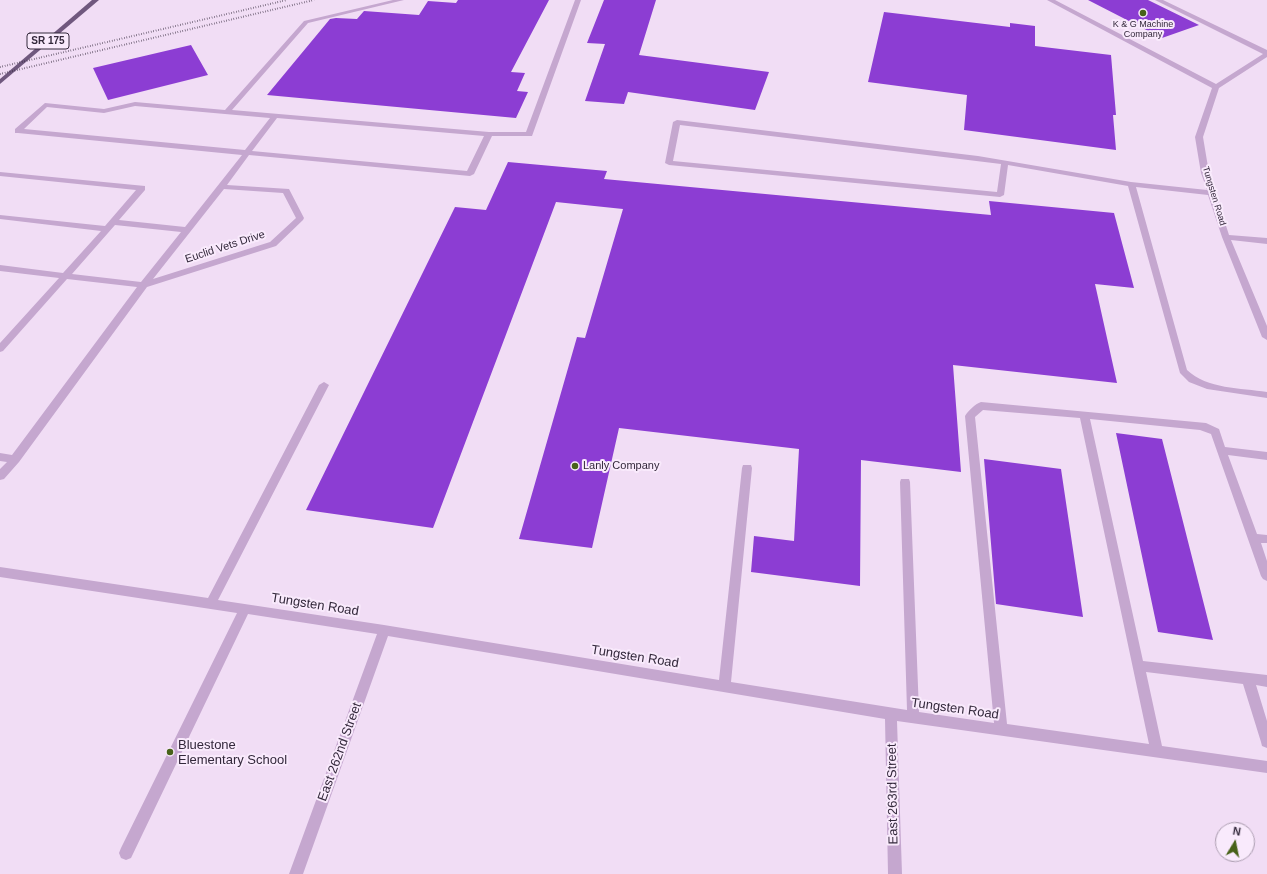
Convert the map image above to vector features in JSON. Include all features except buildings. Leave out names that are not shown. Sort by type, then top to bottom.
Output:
[{"type":"main road","name":"SR 175","points":[[0,82],[96,0]]},
{"type":"street","points":[[227,112],[306,22],[401,0]]},
{"type":"street","points":[[489,134],[470,174],[18,131],[45,105],[104,111],[135,104],[489,134],[529,134],[578,0]]},
{"type":"street","points":[[1050,0],[1216,87],[1267,54]]},
{"type":"street","points":[[1158,0],[1267,54]]},
{"type":"street","name":"Tungsten Road","points":[[1216,87],[1198,137],[1205,173],[1226,237],[1267,337]]},
{"type":"street","points":[[222,187],[275,116]]},
{"type":"street","points":[[1005,163],[1000,195],[669,163],[676,122],[1005,163],[1131,184],[1212,193]]},
{"type":"street","points":[[0,174],[142,188],[0,349]]},
{"type":"street","points":[[1131,184],[1183,371],[1192,380],[1207,386],[1267,395]]},
{"type":"street","name":"Euclid Vets Drive","points":[[0,476],[15,459],[143,285],[222,187],[286,191],[300,218],[273,244],[143,285]]},
{"type":"street","points":[[0,217],[110,226],[187,230]]},
{"type":"street","points":[[1226,237],[1267,241]]},
{"type":"street","points":[[0,268],[143,285]]},
{"type":"street","points":[[211,603],[324,385]]},
{"type":"street","points":[[1001,729],[970,416],[981,406],[1202,426],[1215,432],[1267,576]]},
{"type":"street","points":[[1084,415],[1157,751]]},
{"type":"street","points":[[1222,450],[1267,456]]},
{"type":"street","points":[[0,457],[15,459]]},
{"type":"street","points":[[724,686],[747,468]]},
{"type":"street","points":[[905,482],[913,717]]},
{"type":"street","points":[[1253,538],[1267,539]]},
{"type":"street","name":"Tungsten Road","points":[[0,572],[384,630],[891,714],[1267,767]]},
{"type":"street","points":[[126,853],[245,609]]},
{"type":"street","name":"East 262nd Street","points":[[296,874],[384,630]]},
{"type":"street","points":[[1138,666],[1267,681]]},
{"type":"street","points":[[1248,679],[1267,742]]},
{"type":"street","name":"East 263rd Street","points":[[891,714],[895,874]]},
{"type":"railway","points":[[0,67],[287,0]]},
{"type":"railway","points":[[0,74],[314,0]]},
{"type":"place","name":"K & G Machine Company","points":[[1143,13]]},
{"type":"place","name":"Lanly Company","points":[[575,466]]},
{"type":"place","name":"Bluestone Elementary School","points":[[170,752]]}]
